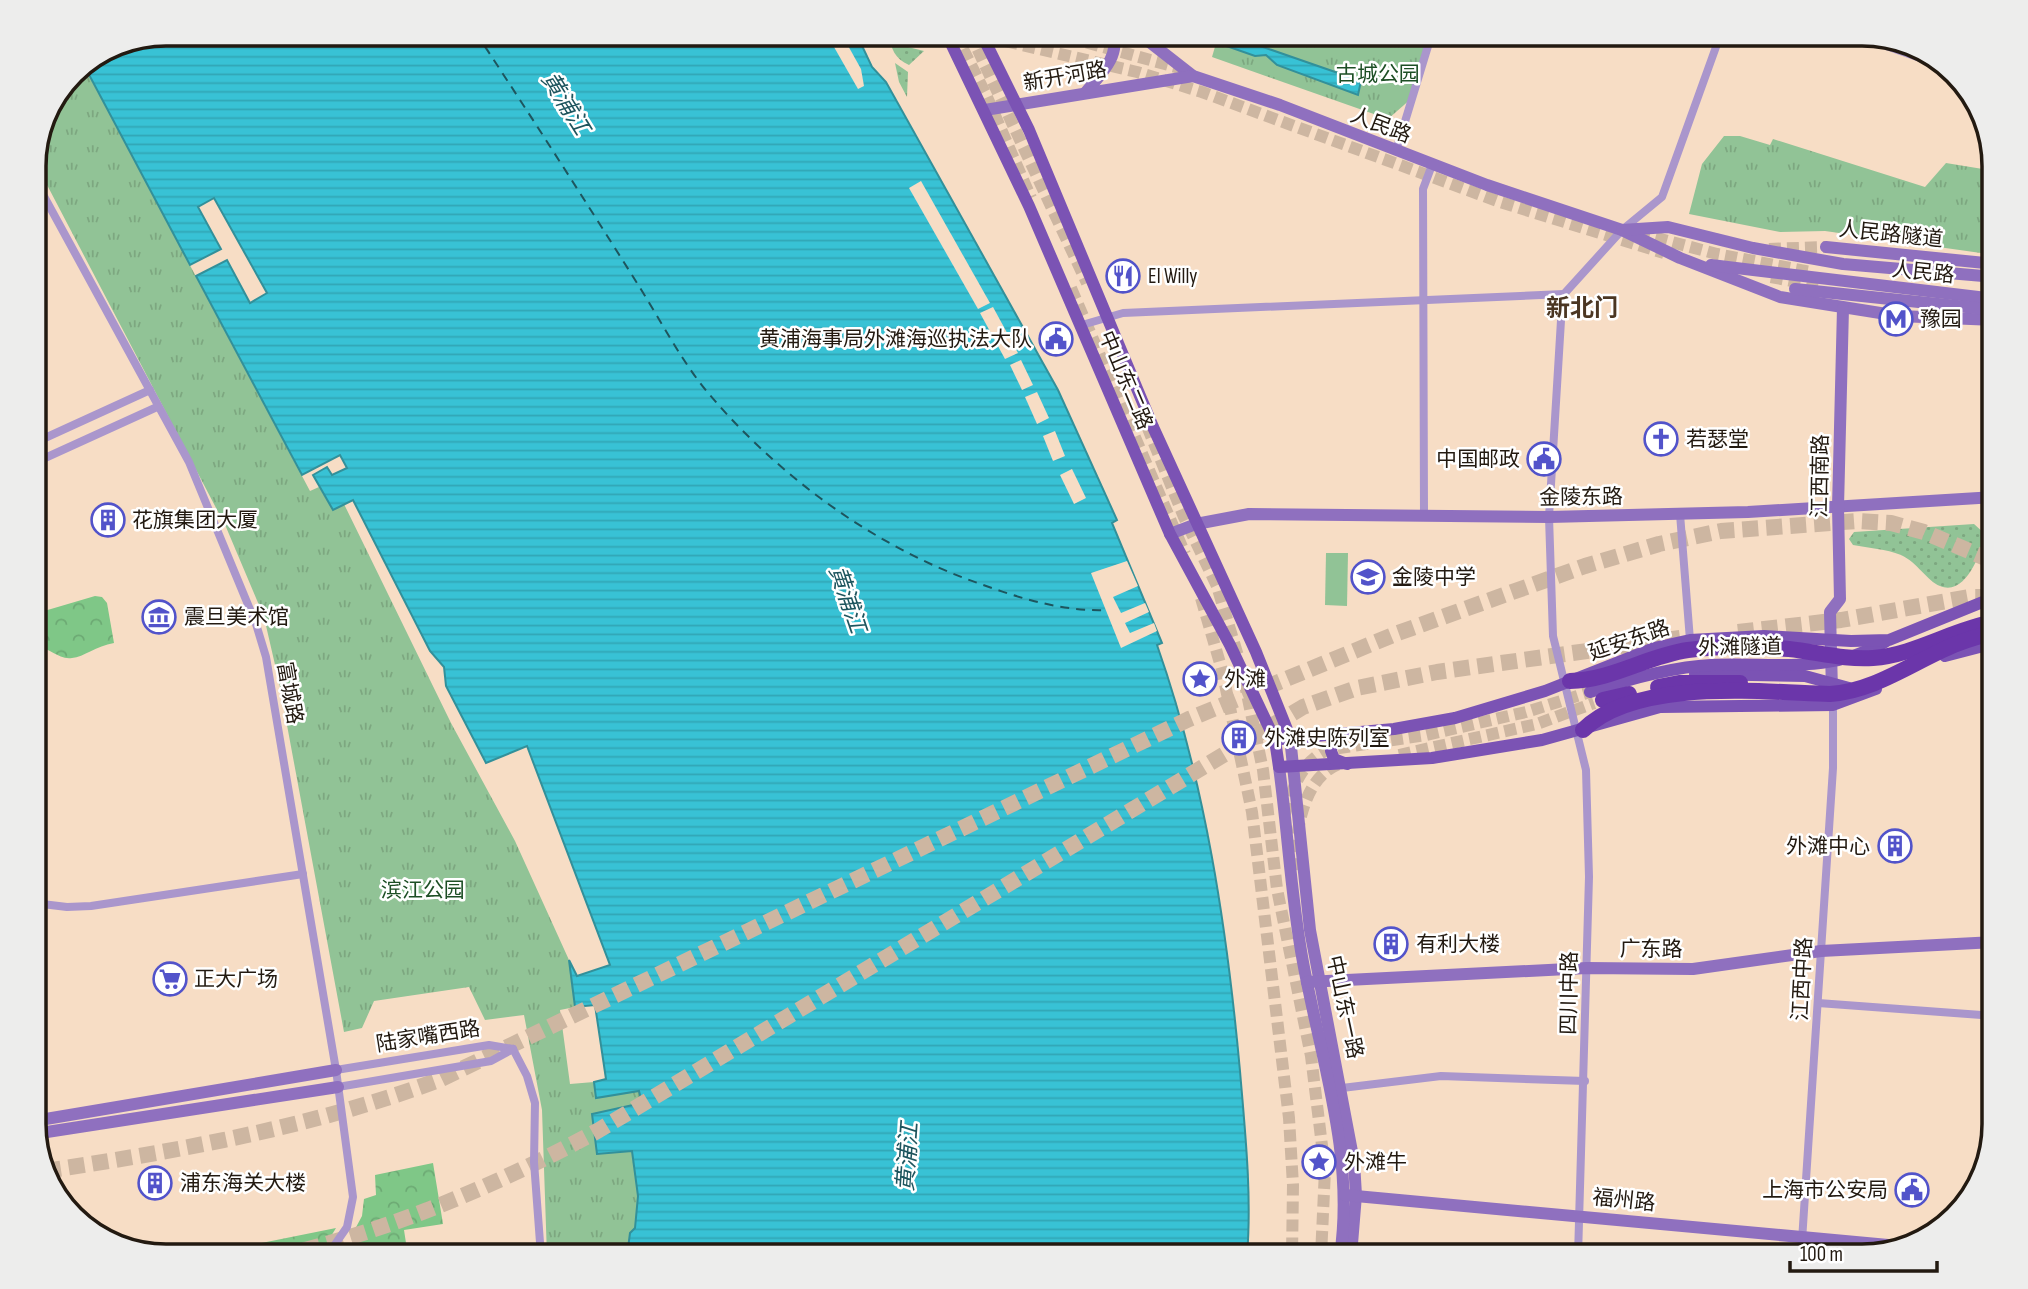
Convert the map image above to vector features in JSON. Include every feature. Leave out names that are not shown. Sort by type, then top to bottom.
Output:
[{"type":"highway","points":[[1567,682],[1589,681],[1687,649],[1816,653],[1859,659],[1888,656],[1953,632],[1982,625]]},
{"type":"highway","points":[[1596,696],[1679,689],[1830,694],[1872,686],[1938,650],[1982,637]]},
{"type":"highway","points":[[1596,696],[1687,649]]},
{"type":"highway","points":[[1580,730],[1597,716],[1617,707],[1679,689]]},
{"type":"main road","name":"中山东二路","points":[[953,46],[985,110],[1082,325],[1170,534],[1230,645],[1275,740],[1279,767]]},
{"type":"main road","name":"中山东二路","points":[[988,46],[1017,104],[1196,524],[1267,677],[1290,737]]},
{"type":"main road","points":[[1086,92],[1113,55],[1114,46]]},
{"type":"main road","name":"人民路","points":[[1155,46],[1193,76],[1280,105],[1432,165],[1622,230],[1680,258],[1780,297],[1899,316],[1982,319]]},
{"type":"main road","name":"新开河路","points":[[985,110],[1193,76]]},
{"type":"main road","name":"人民路","points":[[1622,230],[1668,227],[1754,248],[1843,264],[1982,276]]},
{"type":"main road","name":"人民路隧道","points":[[1826,247],[1982,263]]},
{"type":"main road","name":"人民路","points":[[1680,258],[1742,270],[1982,298]]},
{"type":"main road","points":[[1796,289],[1982,309]]},
{"type":"main road","name":"江西南路","points":[[1833,705],[1828,640],[1830,612],[1840,599],[1838,507],[1843,308]]},
{"type":"main road","name":"金陵东路","points":[[1170,534],[1196,524],[1249,514],[1549,517],[1680,514],[1982,498]]},
{"type":"main road","name":"延安东路","points":[[1687,649],[1765,636],[1889,640],[1982,602]]},
{"type":"main road","points":[[1279,767],[1432,758],[1580,730],[1639,711],[1680,705],[1833,705],[1938,658],[1982,635]]},
{"type":"main road","name":"外滩隧道","points":[[1596,696],[1690,667],[1829,664],[1858,656],[1889,640]]},
{"type":"main road","points":[[1938,658],[1982,646]]},
{"type":"main road","name":"外滩隧道","points":[[1596,696],[1701,674],[1805,676],[1831,684],[1872,686]]},
{"type":"main road","points":[[1275,740],[1455,718],[1567,682]]},
{"type":"main road","points":[[1348,733],[1335,739],[1331,751],[1338,761],[1351,764]]},
{"type":"main road","name":"中山东一路","points":[[1290,737],[1313,981],[1350,1195],[1351,1243]]},
{"type":"main road","name":"中山东一路","points":[[1279,767],[1296,918],[1342,1087],[1354,1162],[1342,1243]]},
{"type":"main road","name":"广东路","points":[[1313,981],[1587,968],[1714,968],[1821,951],[1982,943]]},
{"type":"main road","name":"陆家嘴西路","points":[[46,1119],[336,1070]]},
{"type":"main road","name":"陆家嘴西路","points":[[46,1131],[338,1087]]},
{"type":"main road","name":"福州路","points":[[1350,1195],[1863,1243]]},
{"type":"street","points":[[1396,151],[1428,46]]},
{"type":"street","points":[[1082,325],[1108,316],[1564,294],[1622,230],[1662,197],[1716,46]]},
{"type":"street","points":[[1423,516],[1423,190],[1432,165]]},
{"type":"street","name":"富城路","points":[[46,200],[189,462],[256,624],[276,710],[336,1070],[352,1212],[336,1243]]},
{"type":"street","name":"四川中路","points":[[1564,294],[1549,517],[1553,636],[1580,730],[1586,782],[1587,968],[1579,1243]]},
{"type":"street","points":[[46,438],[150,390]]},
{"type":"street","points":[[46,458],[157,407]]},
{"type":"street","points":[[1680,514],[1687,649]]},
{"type":"street","name":"江西中路","points":[[1802,1243],[1833,768],[1833,705]]},
{"type":"street","points":[[46,904],[91,906],[303,874]]},
{"type":"street","points":[[1818,1003],[1982,1015]]},
{"type":"street","name":"陆家嘴西路","points":[[336,1070],[489,1045],[513,1049]]},
{"type":"street","points":[[513,1049],[527,1076],[535,1103],[534,1162],[540,1243]]},
{"type":"street","name":"陆家嘴西路","points":[[338,1087],[491,1061],[513,1049]]},
{"type":"street","points":[[1342,1087],[1441,1076],[1585,1081]]},
{"type":"green space","points":[[891,46],[924,51],[909,65],[894,53]]},
{"type":"green space","name":"古城公园","points":[[1215,46],[1428,46],[1412,98],[1388,119],[1212,57]]},
{"type":"green space","points":[[895,63],[908,72],[907,97],[899,82]]},
{"type":"green space","name":"滨江公园","points":[[89,75],[310,491],[319,487],[333,510],[344,504],[451,723],[515,841],[569,960],[575,1007],[560,1010],[570,1084],[594,1082],[596,1098],[639,1091],[642,1104],[592,1114],[632,1151],[638,1196],[635,1229],[630,1233],[629,1243],[547,1243],[542,1110],[524,1015],[485,1020],[469,987],[374,1001],[362,1028],[344,1032],[279,682],[264,617],[226,527],[46,183],[48,142],[55,119],[66,99]]},
{"type":"green space","points":[[1724,136],[1740,136],[1770,145],[1773,139],[1925,187],[1946,163],[1982,169],[1982,253],[1825,231],[1780,232],[1689,214],[1702,164]]},
{"type":"green space","points":[[1974,524],[1982,531],[1982,544],[1965,579],[1949,588],[1935,584],[1901,555],[1853,545],[1849,539],[1854,532]]},
{"type":"green space","points":[[1326,553],[1348,553],[1347,606],[1325,605]]},
{"type":"green space","points":[[95,596],[102,597],[107,603],[114,643],[72,658],[62,657],[46,649],[46,610]]},
{"type":"green space","points":[[433,1163],[443,1224],[404,1230],[406,1243],[359,1243],[354,1231],[362,1216],[364,1199],[376,1195],[375,1175]]},
{"type":"green space","points":[[336,1228],[327,1243],[262,1243]]},
{"type":"water","name":"黄浦江","points":[[165,46],[862,46],[872,67],[886,82],[1058,390],[1117,520],[1112,523],[1162,643],[1157,645],[1174,696],[1201,802],[1221,909],[1240,1071],[1247,1163],[1248,1243],[629,1243],[630,1233],[635,1228],[638,1196],[632,1151],[597,1154],[592,1114],[642,1103],[639,1091],[596,1098],[594,1082],[606,1079],[595,1005],[575,1007],[569,960],[577,976],[610,965],[527,746],[486,763],[446,686],[444,667],[430,651],[353,500],[333,510],[313,475],[327,467],[332,475],[347,468],[340,455],[302,475],[196,276],[227,260],[250,303],[267,293],[214,198],[198,207],[221,249],[190,265],[89,74],[119,55],[142,48]]},
{"type":"water","points":[[1227,46],[1260,46],[1361,81],[1358,95],[1277,65],[1266,55],[1255,56]]},
{"type":"pier","points":[[833,46],[848,46],[861,69],[864,86],[858,89]]},
{"type":"pier","points":[[921,181],[990,303],[978,309],[909,188]]},
{"type":"pier","points":[[993,307],[1018,353],[1005,359],[980,313]]},
{"type":"pier","points":[[1021,360],[1033,385],[1022,390],[1010,365]]},
{"type":"pier","points":[[1037,392],[1049,418],[1037,424],[1025,397]]},
{"type":"pier","points":[[1055,431],[1065,456],[1053,461],[1043,436]]},
{"type":"pier","points":[[1072,469],[1086,498],[1074,504],[1060,475]]},
{"type":"pier","points":[[1127,561],[1138,586],[1113,597],[1121,613],[1145,603],[1146,605],[1149,612],[1125,623],[1130,633],[1154,623],[1157,631],[1121,648],[1091,573]]},
{"type":"ferry route","points":[[485,46],[689,368],[709,394],[763,451],[825,502],[893,545],[928,563],[1034,601],[1070,608],[1107,610]]},
{"type":"tunnel","points":[[962,46],[1031,198]]},
{"type":"tunnel","points":[[976,46],[1087,283]]},
{"type":"tunnel","points":[[1026,46],[1137,72],[1202,92],[1500,202],[1664,253]]},
{"type":"tunnel","points":[[1099,46],[1183,69]]},
{"type":"tunnel","points":[[1638,233],[1717,254],[1811,272]]},
{"type":"tunnel","points":[[1769,249],[1826,247]]},
{"type":"tunnel","points":[[1771,277],[1818,286]]},
{"type":"tunnel","points":[[1071,288],[1185,554]]},
{"type":"tunnel","points":[[1147,426],[1184,517],[1217,586],[1238,656]]},
{"type":"tunnel","points":[[55,1169],[244,1136],[343,1111],[439,1080],[1189,719],[1398,633],[1585,566],[1659,544],[1721,531],[1857,521],[1891,523],[1924,532],[1982,557]]},
{"type":"tunnel","points":[[1738,632],[1841,620],[1982,597]]},
{"type":"tunnel","points":[[1201,598],[1222,670],[1252,812],[1289,1118],[1293,1185],[1292,1243]]},
{"type":"tunnel","points":[[330,1243],[444,1204],[599,1130],[1303,707],[1357,688],[1437,672],[1680,638]]},
{"type":"tunnel","points":[[1244,680],[1263,770],[1277,889],[1311,1056],[1325,1170],[1322,1243]]},
{"type":"tunnel","points":[[1285,814],[1304,769],[1327,750],[1426,735],[1526,712],[1590,692]]},
{"type":"tunnel","points":[[1399,755],[1537,724],[1594,703]]},
{"type":"tunnel","points":[[1294,870],[1303,809],[1316,782],[1326,771],[1339,764]]},
{"type":"place","name":"El Willy","points":[[1123,276]]},
{"type":"place","name":"豫园","points":[[1896,319]]},
{"type":"place","name":"黄浦海事局外滩海巡执法大队","points":[[1056,339]]},
{"type":"place","name":"若瑟堂","points":[[1661,439]]},
{"type":"place","name":"中国邮政","points":[[1544,459]]},
{"type":"place","name":"花旗集团大厦","points":[[108,520]]},
{"type":"place","name":"金陵中学","points":[[1368,577]]},
{"type":"place","name":"震旦美术馆","points":[[159,617]]},
{"type":"place","name":"外滩","points":[[1200,679]]},
{"type":"place","name":"外滩史陈列室","points":[[1239,738]]},
{"type":"place","name":"外滩中心","points":[[1895,846]]},
{"type":"place","name":"有利大楼","points":[[1391,944]]},
{"type":"place","name":"正大广场","points":[[170,979]]},
{"type":"place","name":"外滩牛","points":[[1319,1162]]},
{"type":"place","name":"浦东海关大楼","points":[[155,1183]]},
{"type":"place","name":"上海市公安局","points":[[1912,1190]]},
{"type":"district","name":"新北门","points":[[1582,308]]}]
